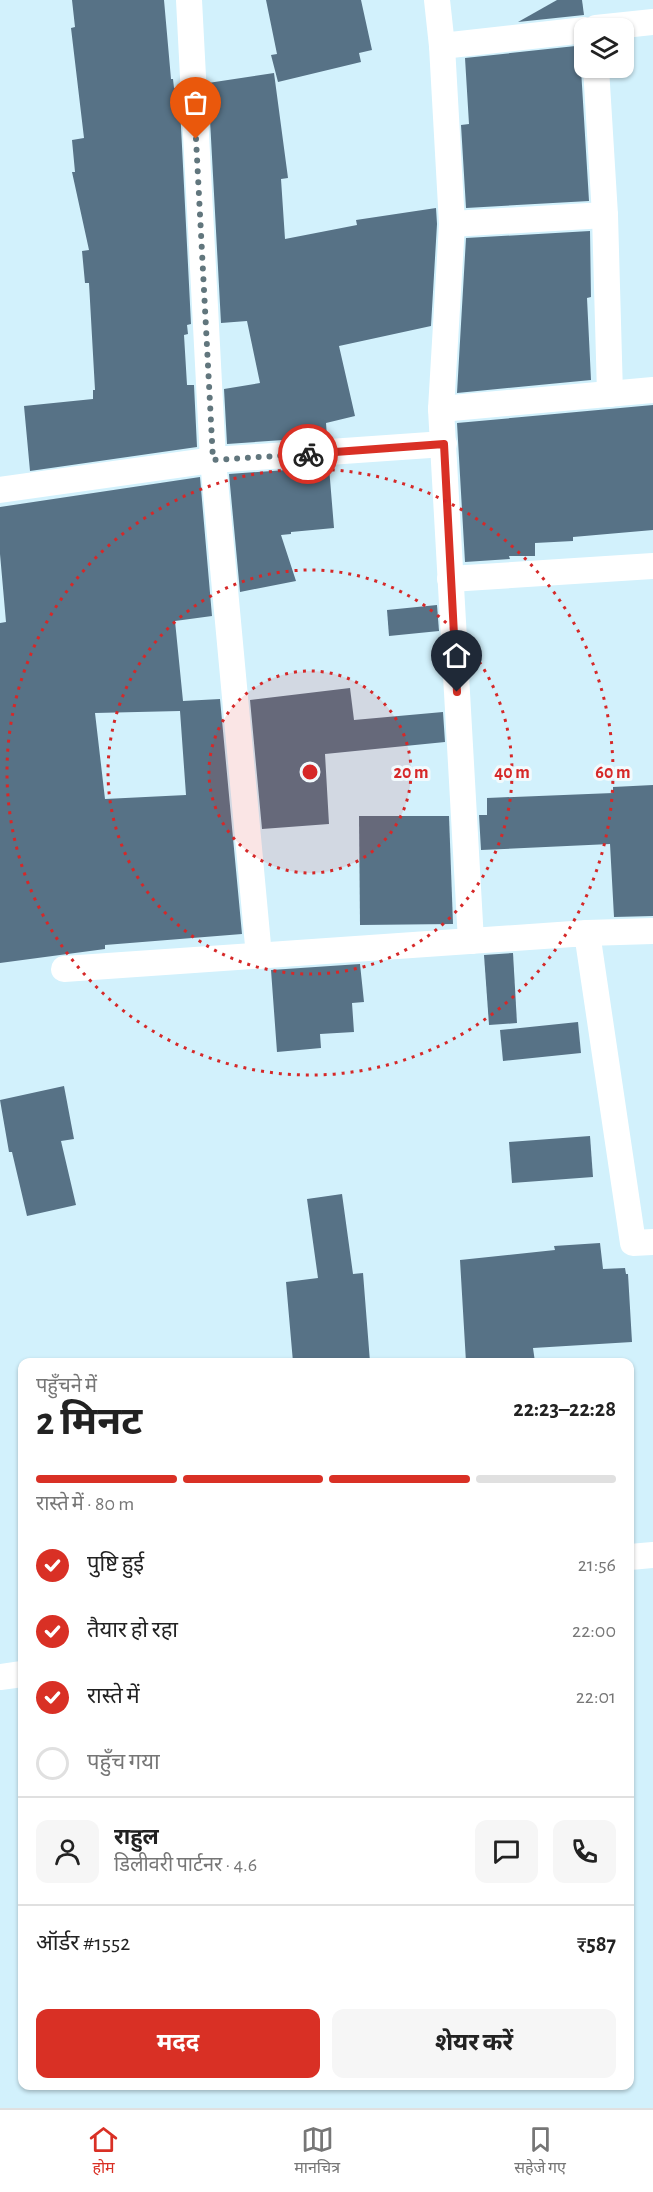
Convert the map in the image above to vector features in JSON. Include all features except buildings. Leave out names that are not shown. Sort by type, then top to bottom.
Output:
[{"type":"street","points":[[189,0],[213,460],[259,956]]},
{"type":"street","points":[[437,0],[442,46],[452,224],[441,410],[471,941]]},
{"type":"street","points":[[634,24],[653,22]]},
{"type":"street","points":[[442,46],[574,31]]},
{"type":"street","points":[[597,78],[605,214],[610,394]]},
{"type":"street","points":[[452,224],[605,214]]},
{"type":"street","points":[[441,410],[653,390]]},
{"type":"street","points":[[0,490],[213,460],[444,444]]},
{"type":"street","points":[[450,579],[653,566]]},
{"type":"street","points":[[64,969],[588,933],[653,931]]},
{"type":"street","points":[[588,933],[633,1243],[653,1242]]},
{"type":"street","points":[[634,1557],[653,1555]]},
{"type":"street","points":[[0,1677],[18,1675]]},
{"type":"way so far","points":[[196,139],[213,460],[308,454]]},
{"type":"route","points":[[308,454],[444,444],[457,692]]}]
